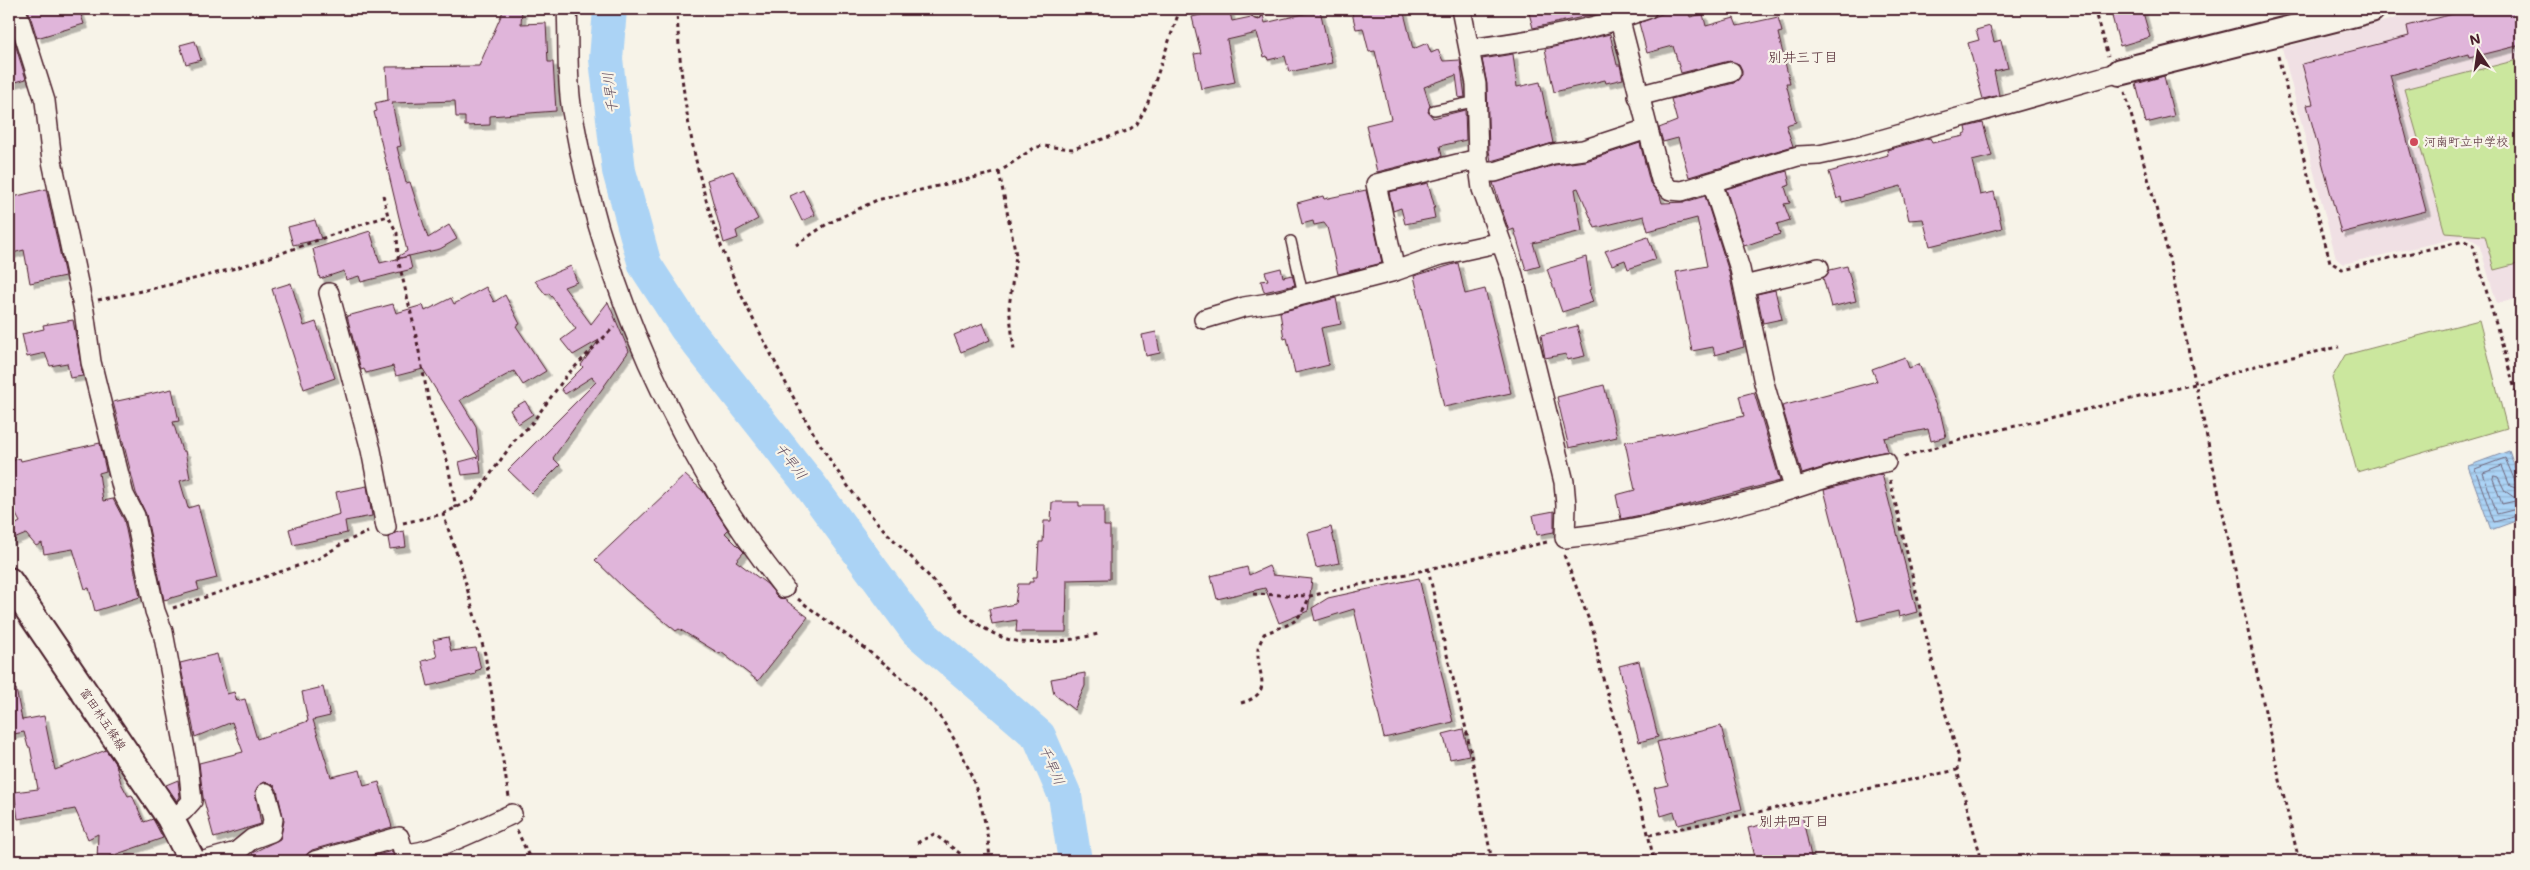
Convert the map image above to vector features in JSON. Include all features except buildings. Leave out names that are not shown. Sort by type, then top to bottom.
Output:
[{"type":"main road","points":[[2116,73],[2371,9]]},
{"type":"main road","name":"富田林五條線","points":[[9,581],[170,818],[192,861]]},
{"type":"street","points":[[16,9],[45,101],[52,161],[82,304],[91,362],[124,495],[135,516],[157,616],[163,632],[188,764],[192,802],[183,811],[170,818]]},
{"type":"street","points":[[567,9],[574,118],[607,259],[658,386],[714,490],[746,540],[784,588]]},
{"type":"street","points":[[1461,9],[1470,49],[1478,101],[1479,166],[1482,189],[1512,276],[1564,482],[1566,505],[1565,538],[1610,533],[1710,512],[1858,468],[1886,462]]},
{"type":"street","points":[[1470,49],[1533,40],[1605,24],[1618,13],[1647,9]]},
{"type":"street","points":[[1618,13],[1661,180],[1670,190],[1682,191],[1798,156],[1820,155],[1856,147],[2116,73]]},
{"type":"street","points":[[1638,96],[1731,72]]},
{"type":"street","points":[[1395,271],[1376,184],[1479,166],[1495,172],[1553,154],[1583,150],[1647,129]]},
{"type":"street","points":[[1712,182],[1729,228],[1744,286],[1764,384],[1794,488]]},
{"type":"street","points":[[1204,319],[1244,307],[1395,271],[1437,256],[1501,242]]},
{"type":"street","points":[[1744,286],[1819,268]]},
{"type":"street","points":[[329,293],[371,450],[386,527]]},
{"type":"street","points":[[204,861],[240,857],[252,839],[272,832],[273,819],[266,793]]},
{"type":"street","points":[[315,861],[399,837],[404,853],[412,854],[455,839],[512,814]]},
{"type":"lane","points":[[1434,110],[1478,101]]},
{"type":"lane","points":[[1291,241],[1303,294]]},
{"type":"path","points":[[677,9],[682,83],[695,162],[715,230],[753,320],[797,406],[841,475],[869,513],[979,626],[1010,640],[1026,642],[1081,638],[1098,634]]},
{"type":"path","points":[[796,245],[827,224],[877,200],[999,172],[1034,148],[1042,146],[1073,149],[1087,146],[1137,124],[1147,105],[1180,9]]},
{"type":"path","points":[[2094,9],[2116,73],[2167,249],[2276,763],[2299,861]]},
{"type":"path","points":[[2271,34],[2284,77],[2330,262],[2342,269],[2464,241],[2473,245],[2521,410]]},
{"type":"path","points":[[999,172],[1016,255],[1009,307],[1014,350]]},
{"type":"path","points":[[383,195],[388,216],[397,233],[398,259],[414,326],[431,413],[447,460],[456,508]]},
{"type":"path","points":[[82,304],[162,287],[233,268],[306,244],[328,234],[388,216]]},
{"type":"path","points":[[157,616],[184,603],[233,590],[318,559],[360,534],[443,514],[473,499],[514,441],[532,423],[567,375],[628,313]]},
{"type":"path","points":[[1982,861],[1957,770],[1959,758],[1941,699],[1886,462],[1977,435],[2195,384],[2268,362],[2339,347]]},
{"type":"path","points":[[443,514],[461,566],[485,654],[512,814],[531,861]]},
{"type":"path","points":[[1253,594],[1310,596],[1565,538],[1562,550],[1594,634],[1600,668],[1649,836],[1654,861]]},
{"type":"path","points":[[1428,568],[1446,651],[1466,729],[1492,861]]},
{"type":"path","points":[[784,588],[914,689],[938,715],[959,747],[970,773],[985,824],[990,861]]},
{"type":"path","points":[[1241,703],[1254,699],[1259,695],[1263,683],[1258,647],[1264,634],[1294,623],[1300,618],[1310,596]]},
{"type":"path","points":[[1649,836],[1766,812],[1893,782],[1957,770]]},
{"type":"path","points":[[917,843],[934,834],[970,861]]},
{"type":"shaded area","name":"河南町立中学校","points":[[2431,9],[2521,9],[2521,297],[2497,304],[2479,244],[2466,236],[2343,264],[2336,258],[2282,48]]},
{"type":"green space","points":[[2521,59],[2521,263],[2494,270],[2485,236],[2445,233],[2404,89]]},
{"type":"green space","points":[[2479,320],[2507,428],[2357,472],[2332,378],[2345,355]]},
{"type":"water","points":[[2509,451],[2521,485],[2521,519],[2491,530],[2468,466]]},
{"type":"waterway","name":"千早川","points":[[610,9],[606,59],[619,171],[645,265],[686,328],[810,485],[916,630],[1039,736],[1065,796],[1075,861]]},
{"type":"place","name":"河南町立中学校","points":[[2414,142]]},
{"type":"district","name":"別井三丁目","points":[[1803,57]]},
{"type":"district","name":"別井四丁目","points":[[1794,821]]}]
